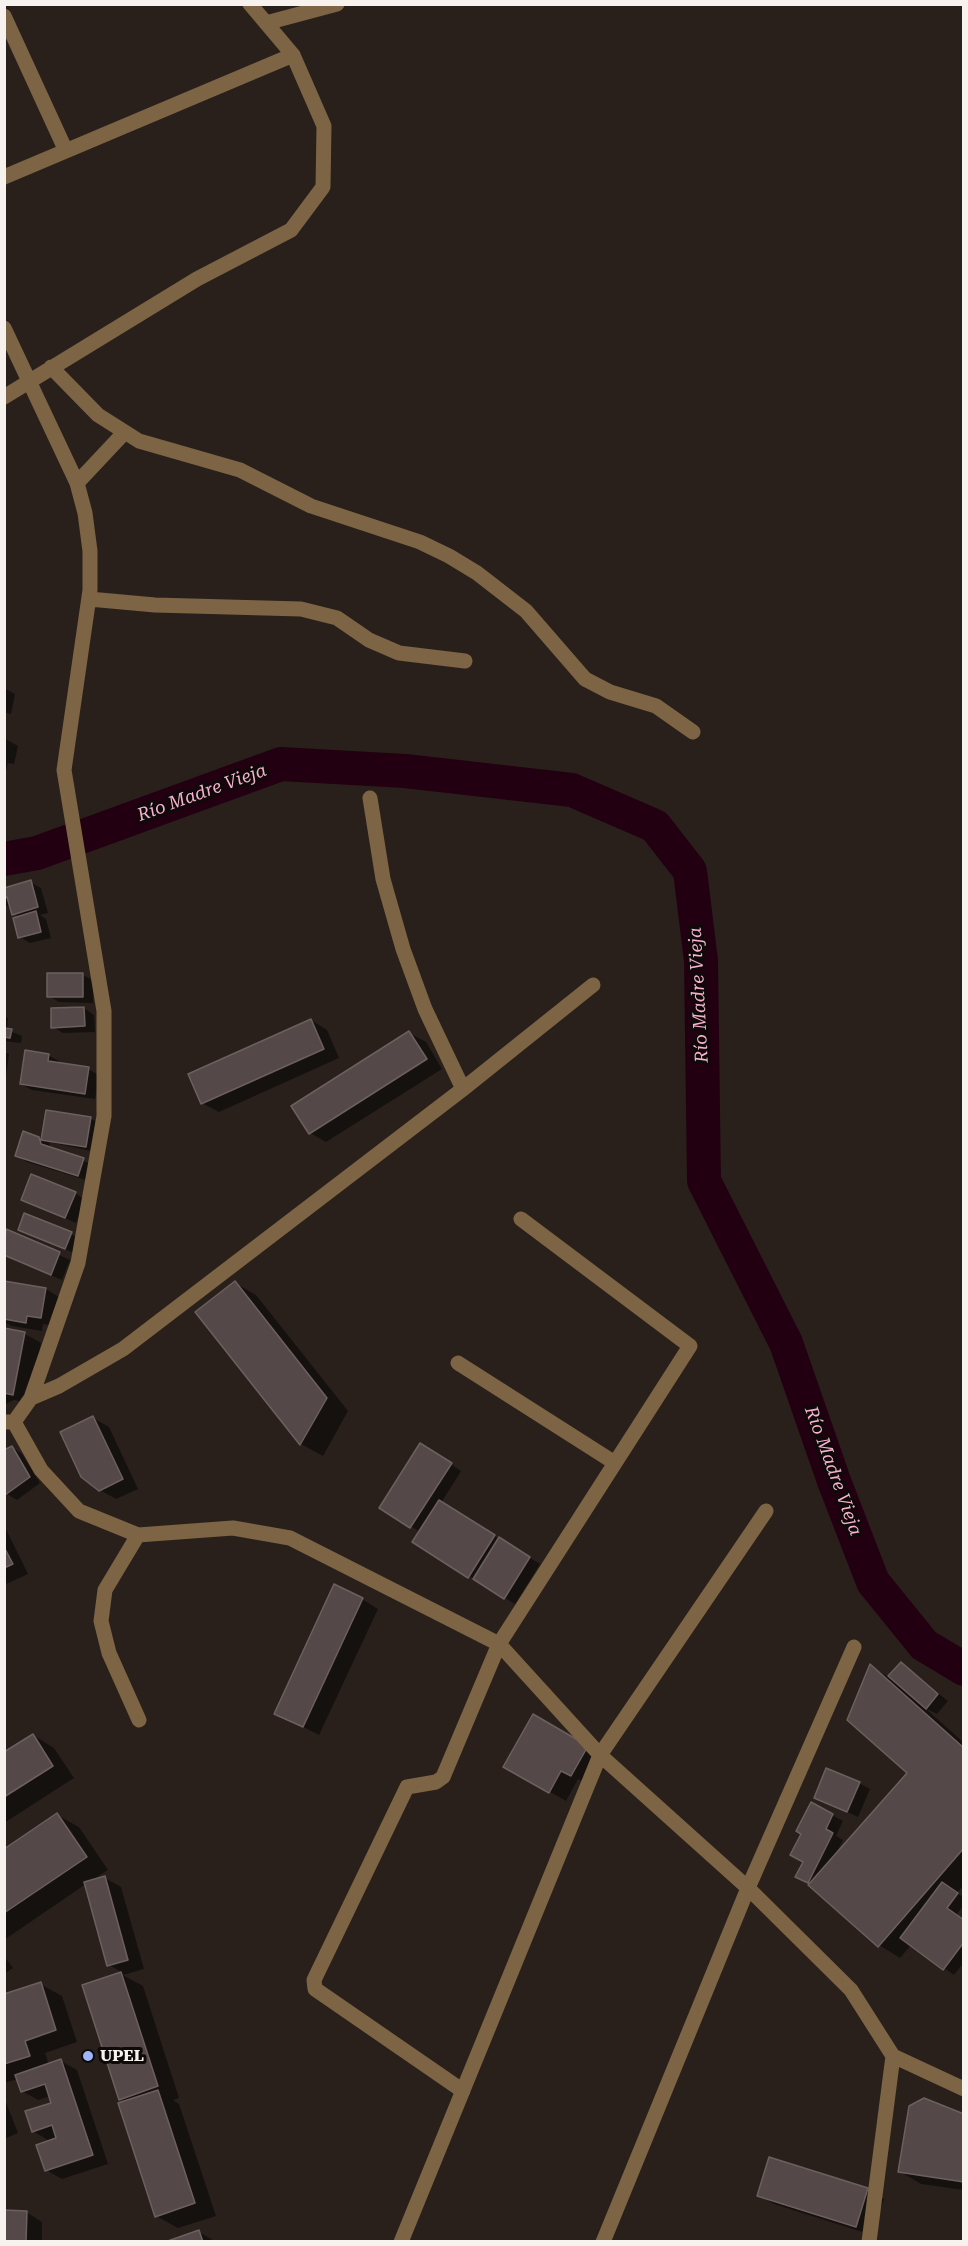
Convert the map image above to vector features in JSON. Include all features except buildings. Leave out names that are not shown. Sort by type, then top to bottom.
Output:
[{"type":"street","points":[[4,397],[197,279],[291,230],[323,187],[324,126],[293,55],[250,4]]},
{"type":"street","points":[[266,23],[338,4]]},
{"type":"street","points":[[4,16],[66,151]]},
{"type":"street","points":[[4,177],[293,55]]},
{"type":"street","points":[[4,328],[77,483],[85,513],[90,551],[88,599],[64,770],[104,1011],[104,1116],[78,1263],[31,1398],[9,1422],[41,1470],[79,1510],[138,1534],[233,1528],[290,1538],[499,1644],[600,1755],[748,1888],[851,1989],[893,2056],[963,2089]]},
{"type":"street","points":[[51,367],[98,415],[123,434],[155,448],[240,470],[311,506],[420,542],[449,556],[477,573],[526,611],[585,679],[610,692],[656,706],[693,732]]},
{"type":"street","points":[[77,483],[123,434]]},
{"type":"street","points":[[88,599],[155,605],[301,609],[337,618],[369,640],[399,653],[465,661]]},
{"type":"street","points":[[370,798],[383,879],[403,949],[425,1009],[463,1089]]},
{"type":"street","points":[[31,1398],[59,1386],[123,1349],[463,1089],[593,985]]},
{"type":"street","points":[[463,2091],[315,1989],[314,1980],[407,1787],[436,1782],[443,1777],[499,1644],[690,1346],[521,1219]]},
{"type":"street","points":[[458,1363],[615,1463]]},
{"type":"street","points":[[401,2241],[600,1755],[766,1511]]},
{"type":"street","points":[[138,1534],[105,1590],[101,1621],[109,1653],[139,1719]]},
{"type":"street","points":[[603,2241],[748,1888],[854,1647]]},
{"type":"street","points":[[869,2241],[893,2056]]},
{"type":"waterway","name":"Río Madre Vieja","points":[[4,859],[37,853],[281,764],[405,771],[572,790],[655,826],[690,871],[701,961],[704,1181],[786,1343],[834,1481],[873,1582],[924,1645],[964,1669]]},
{"type":"place","name":"UPEL","points":[[88,2056]]}]
